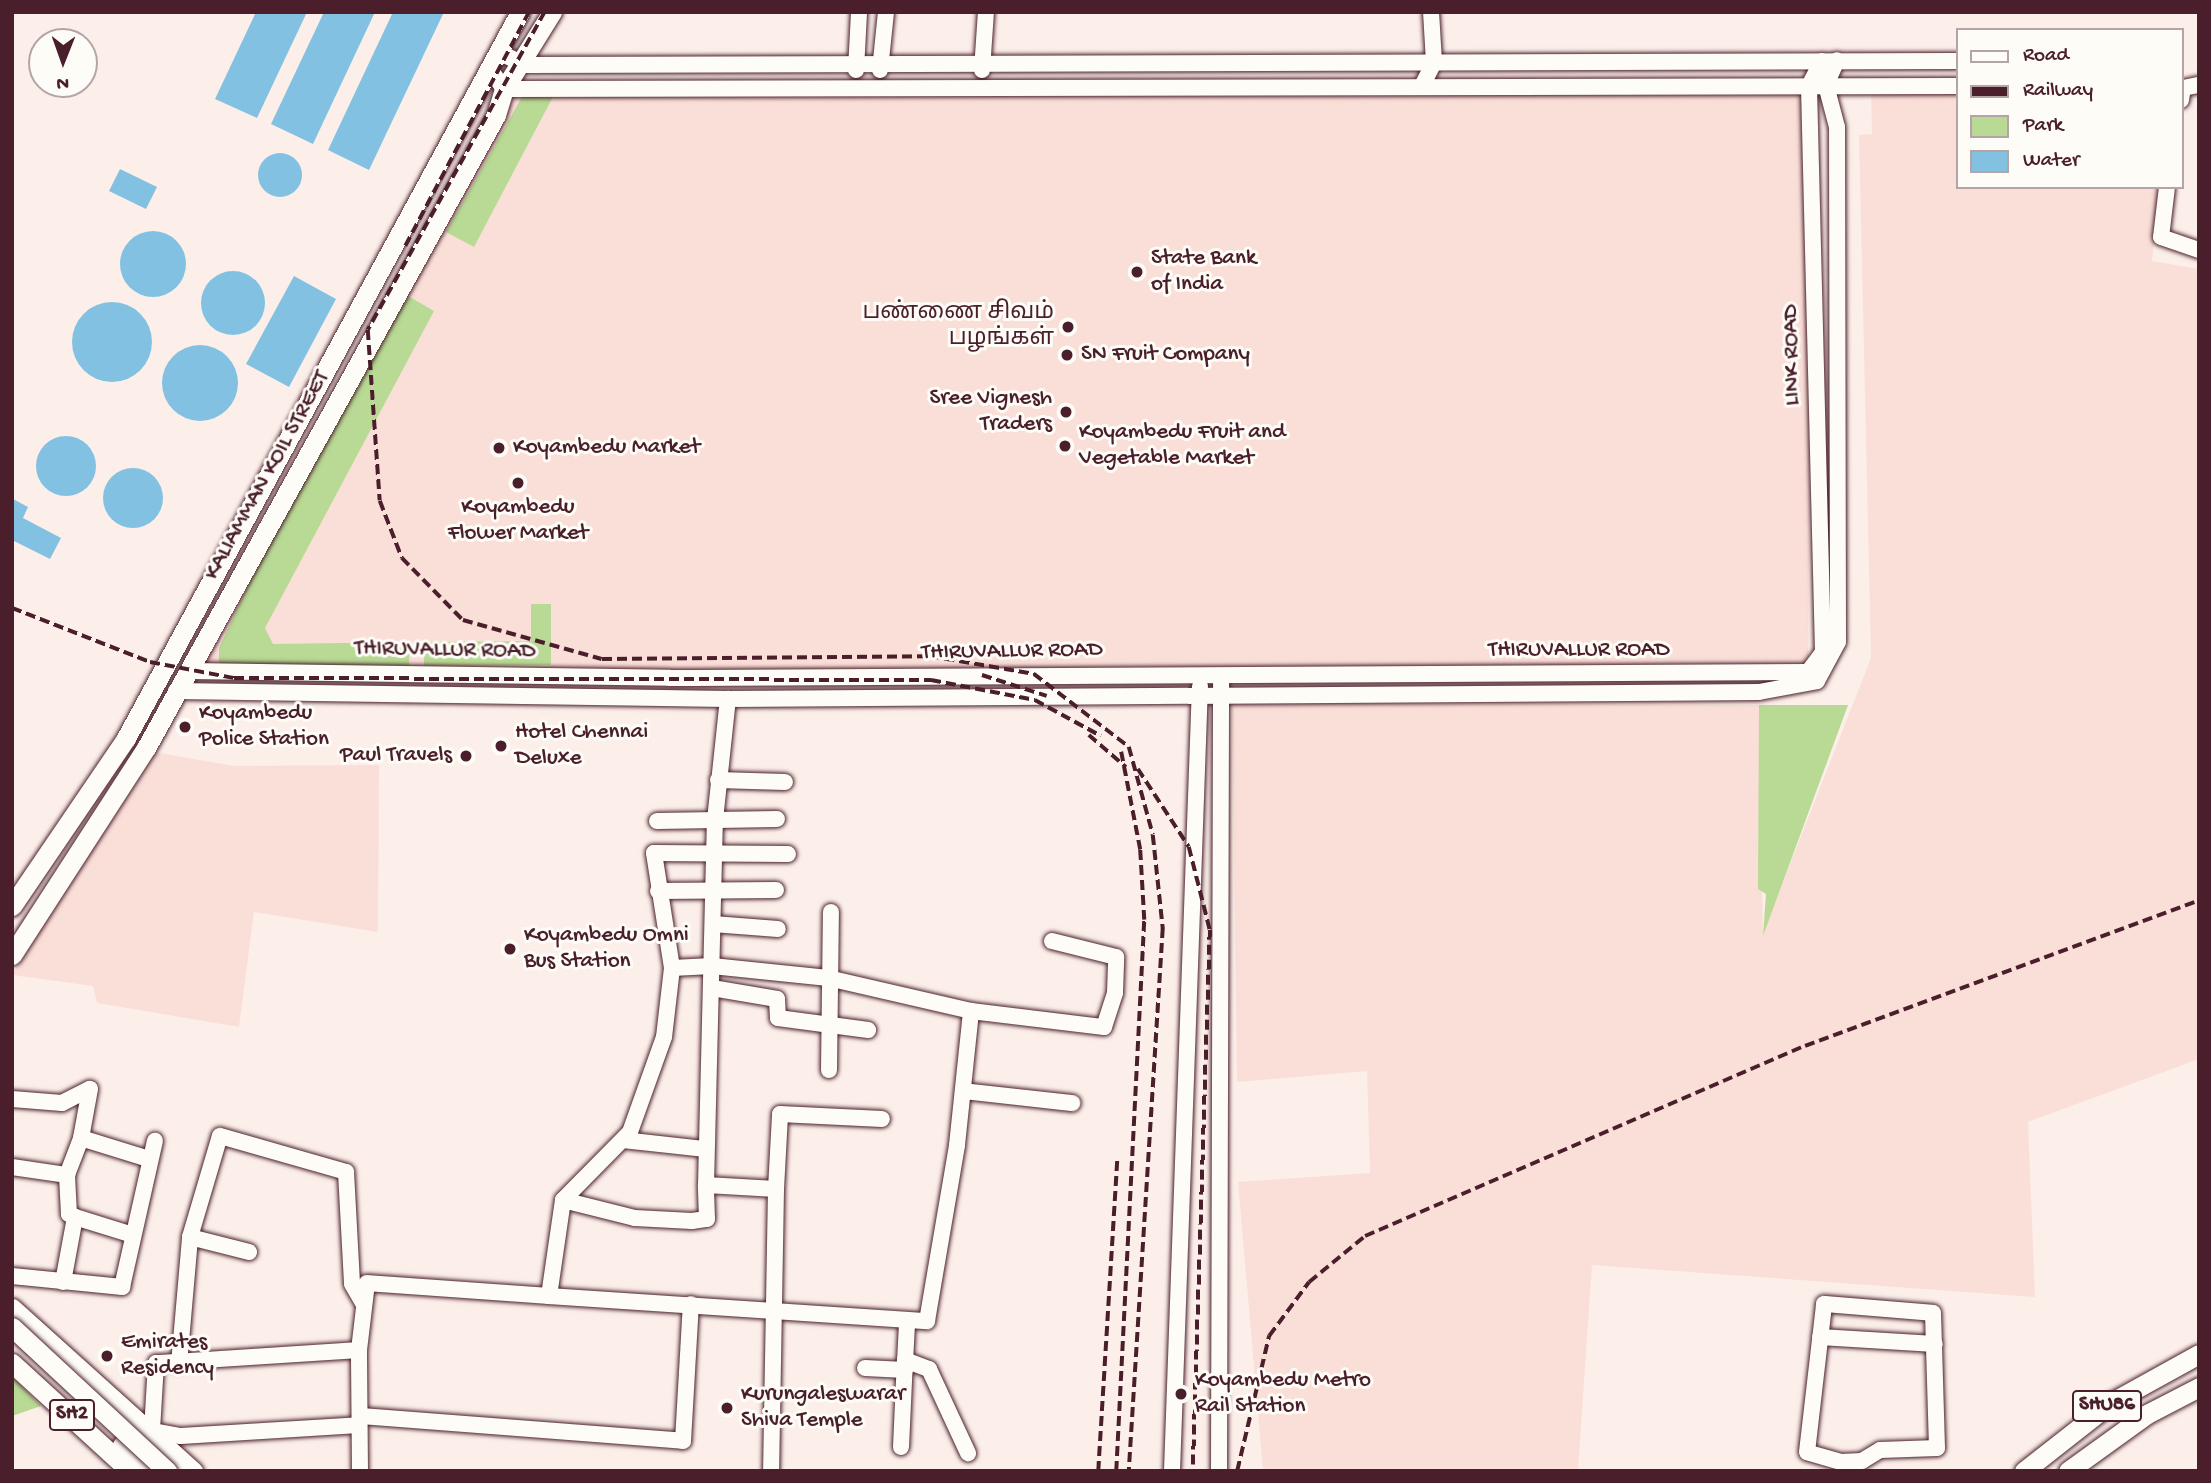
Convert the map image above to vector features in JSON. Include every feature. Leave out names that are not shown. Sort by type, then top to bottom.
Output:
[{"type":"main road","name":"KALIAMMAN KOIL STREET","points":[[12,906],[126,738],[520,12]]},
{"type":"main road","name":"KALIAMMAN KOIL STREET","points":[[12,955],[189,671],[496,115],[504,89],[524,65],[552,12]]},
{"type":"main road","name":"SH2","points":[[12,1308],[38,1328],[193,1471]]},
{"type":"main road","points":[[12,1327],[167,1471]]},
{"type":"main road","points":[[12,1351],[38,1328]]},
{"type":"main road","points":[[12,1344],[149,1471]]},
{"type":"main road","name":"SHU86","points":[[2024,1471],[2112,1402],[2199,1354]]},
{"type":"main road","name":"SH2","points":[[12,1363],[130,1471]]},
{"type":"main road","name":"SHU86","points":[[2068,1471],[2147,1414],[2199,1387]]},
{"type":"street","points":[[848,84],[860,63],[859,12]]},
{"type":"street","points":[[872,83],[885,63],[886,12]]},
{"type":"street","points":[[975,84],[986,62],[986,12]]},
{"type":"street","points":[[1422,86],[1434,62],[1431,12]]},
{"type":"street","points":[[1955,61],[524,65],[494,61],[504,89],[872,83],[1955,86]]},
{"type":"street","points":[[176,691],[728,699],[1221,693],[1759,692],[1817,681],[1826,673],[1838,642],[1837,127],[1826,85],[1830,61]]},
{"type":"street","name":"LINK ROAD","points":[[1823,652],[1810,86],[1830,61]]},
{"type":"street","points":[[2167,189],[2161,237],[2199,250]]},
{"type":"street","name":"THIRUVALLUR ROAD","points":[[189,671],[670,678],[1200,673],[1791,674],[1814,670],[1823,652]]},
{"type":"street","points":[[1172,1471],[1200,673]]},
{"type":"street","points":[[1219,1471],[1220,673]]},
{"type":"street","points":[[563,1200],[648,1220],[707,1219],[704,1149],[712,988],[715,820],[728,699]]},
{"type":"street","points":[[718,780],[785,782]]},
{"type":"street","points":[[657,821],[777,819]]},
{"type":"street","points":[[549,1296],[563,1200],[623,1140],[664,1037],[672,968],[654,853],[788,854]]},
{"type":"street","points":[[658,891],[776,890]]},
{"type":"street","points":[[829,1070],[828,978],[831,912]]},
{"type":"street","points":[[713,924],[778,929]]},
{"type":"street","points":[[672,968],[712,966],[828,978],[971,1011],[1104,1027],[1115,993],[1116,957],[1052,941]]},
{"type":"street","points":[[712,988],[778,999],[778,1018],[868,1030]]},
{"type":"street","points":[[360,1471],[359,1350],[367,1283],[691,1304],[906,1324],[928,1321],[963,1091],[971,1011]]},
{"type":"street","points":[[12,1099],[62,1103],[90,1089],[81,1138],[67,1175],[69,1214],[133,1235]]},
{"type":"street","points":[[963,1091],[1072,1103]]},
{"type":"street","points":[[771,1471],[771,1312],[780,1114],[882,1119]]},
{"type":"street","points":[[179,1364],[190,1237],[220,1136],[346,1172],[352,1284],[364,1305]]},
{"type":"street","points":[[81,1138],[149,1159]]},
{"type":"street","points":[[623,1140],[704,1149]]},
{"type":"street","points":[[12,1276],[122,1287],[155,1141]]},
{"type":"street","points":[[12,1167],[67,1175]]},
{"type":"street","points":[[706,1185],[776,1189]]},
{"type":"street","points":[[63,1282],[75,1217]]},
{"type":"street","points":[[190,1237],[249,1252]]},
{"type":"street","points":[[1826,1303],[1932,1312],[1935,1344],[1939,1446],[1880,1450],[1866,1466],[1834,1462],[1807,1452],[1826,1303]]},
{"type":"street","points":[[359,1350],[179,1364],[156,1363],[152,1431],[181,1436],[360,1421],[683,1441],[691,1304]]},
{"type":"street","points":[[901,1447],[906,1324]]},
{"type":"street","points":[[1820,1337],[1935,1344]]},
{"type":"street","points":[[865,1368],[905,1365],[929,1369],[968,1453]]},
{"type":"shaded area","name":"Koyambedu Fruit and Vegetable Market","points":[[522,84],[1812,88],[1808,667],[777,672],[207,666],[205,654]]},
{"type":"shaded area","points":[[1871,87],[1955,90],[1955,189],[2161,189],[2152,261],[2199,269],[2199,1059],[2028,1122],[2035,1297],[1592,1265],[1578,1471],[1263,1471],[1238,1182],[1370,1173],[1367,1071],[1237,1082],[1232,703],[1759,705],[1763,933],[1871,658],[1859,135],[1872,134]]},
{"type":"shaded area","points":[[148,751],[234,766],[379,765],[378,932],[254,912],[239,1027],[97,1003],[93,986],[12,975]]},
{"type":"green space","points":[[556,91],[474,247],[446,232],[522,97]]},
{"type":"green space","points":[[408,296],[434,311],[265,628],[273,644],[410,642],[409,667],[219,670],[219,648],[368,330]]},
{"type":"green space","points":[[531,604],[551,604],[551,665],[424,666],[424,642],[531,641]]},
{"type":"green space","points":[[1759,705],[1848,705],[1763,936],[1766,894],[1758,889]]},
{"type":"green space","points":[[12,1377],[41,1406],[12,1416]]},
{"type":"water","points":[[256,12],[307,12],[257,118],[215,99]]},
{"type":"water","points":[[324,12],[375,12],[313,144],[271,124]]},
{"type":"water","points":[[393,12],[444,12],[369,170],[328,150]]},
{"type":"water","points":[[280,153],[289,154],[296,159],[301,166],[301,184],[296,191],[289,196],[280,197],[271,196],[264,191],[259,184],[258,175],[259,166],[264,159],[271,154]]},
{"type":"water","points":[[120,169],[157,187],[146,209],[109,191]]},
{"type":"water","points":[[153,231],[166,234],[176,241],[183,251],[186,264],[183,277],[176,287],[166,294],[153,297],[140,294],[130,287],[123,277],[120,264],[123,251],[130,241],[140,234]]},
{"type":"water","points":[[233,271],[245,273],[256,280],[263,291],[263,315],[256,326],[245,333],[233,335],[221,333],[210,326],[203,315],[201,303],[203,291],[210,280],[221,273]]},
{"type":"water","points":[[294,276],[336,299],[289,387],[246,364]]},
{"type":"water","points":[[104,302],[120,302],[134,309],[145,320],[152,334],[149,357],[134,375],[120,382],[104,382],[90,375],[79,364],[72,350],[72,334],[79,320],[90,309]]},
{"type":"water","points":[[200,345],[215,348],[227,356],[235,368],[238,383],[235,398],[227,410],[215,418],[200,421],[185,418],[173,410],[165,398],[162,383],[165,368],[173,356],[185,348]]},
{"type":"water","points":[[66,436],[83,441],[91,449],[96,466],[91,483],[83,491],[66,496],[49,491],[41,483],[36,466],[41,449],[49,441]]},
{"type":"water","points":[[133,468],[150,473],[158,481],[163,498],[158,515],[150,523],[133,528],[116,523],[108,515],[103,498],[108,481],[116,473]]},
{"type":"water","points":[[13,499],[28,507],[23,518],[61,538],[50,559],[12,540]]},
{"type":"railway","points":[[405,246],[529,12]]},
{"type":"railway","points":[[545,12],[368,330],[380,501],[402,558],[463,620],[602,659],[930,656],[1034,674],[1129,747],[1153,835],[1163,928],[1129,1471]]},
{"type":"railway","points":[[12,608],[150,662],[234,678],[931,680],[1035,700],[1101,736]]},
{"type":"railway","points":[[982,675],[1047,696]]},
{"type":"railway","points":[[1089,735],[1126,767]]},
{"type":"railway","points":[[1116,1471],[1144,920],[1140,850],[1121,752]]},
{"type":"railway","points":[[1138,769],[1189,847],[1210,930],[1193,1471]]},
{"type":"railway","points":[[1237,1471],[1269,1336],[1309,1282],[1365,1236],[1805,1046],[2199,900]]},
{"type":"railway","points":[[1098,1471],[1117,1157]]},
{"type":"place","name":"State Bank of India","points":[[1137,272]]},
{"type":"place","name":"பண்ணை சிவம் பழங்கள்","points":[[1068,327]]},
{"type":"place","name":"SN Fruit Company","points":[[1067,355]]},
{"type":"place","name":"Sree Vignesh Traders","points":[[1066,412]]},
{"type":"place","name":"Koyambedu Fruit and Vegetable Market","points":[[1065,446]]},
{"type":"place","name":"Koyambedu Market","points":[[499,448]]},
{"type":"place","name":"Koyambedu Flower Market","points":[[518,483]]},
{"type":"place","name":"Koyambedu Police Station","points":[[185,727]]},
{"type":"place","name":"Hotel Chennai Deluxe","points":[[501,746]]},
{"type":"place","name":"Paul Travels","points":[[466,756]]},
{"type":"place","name":"Koyambedu Omni Bus Station","points":[[510,949]]},
{"type":"place","name":"Emirates Residency","points":[[107,1356]]},
{"type":"place","name":"Koyambedu Metro Rail Station","points":[[1181,1394]]},
{"type":"place","name":"Kurungaleswarar Shiva Temple","points":[[727,1408]]}]
